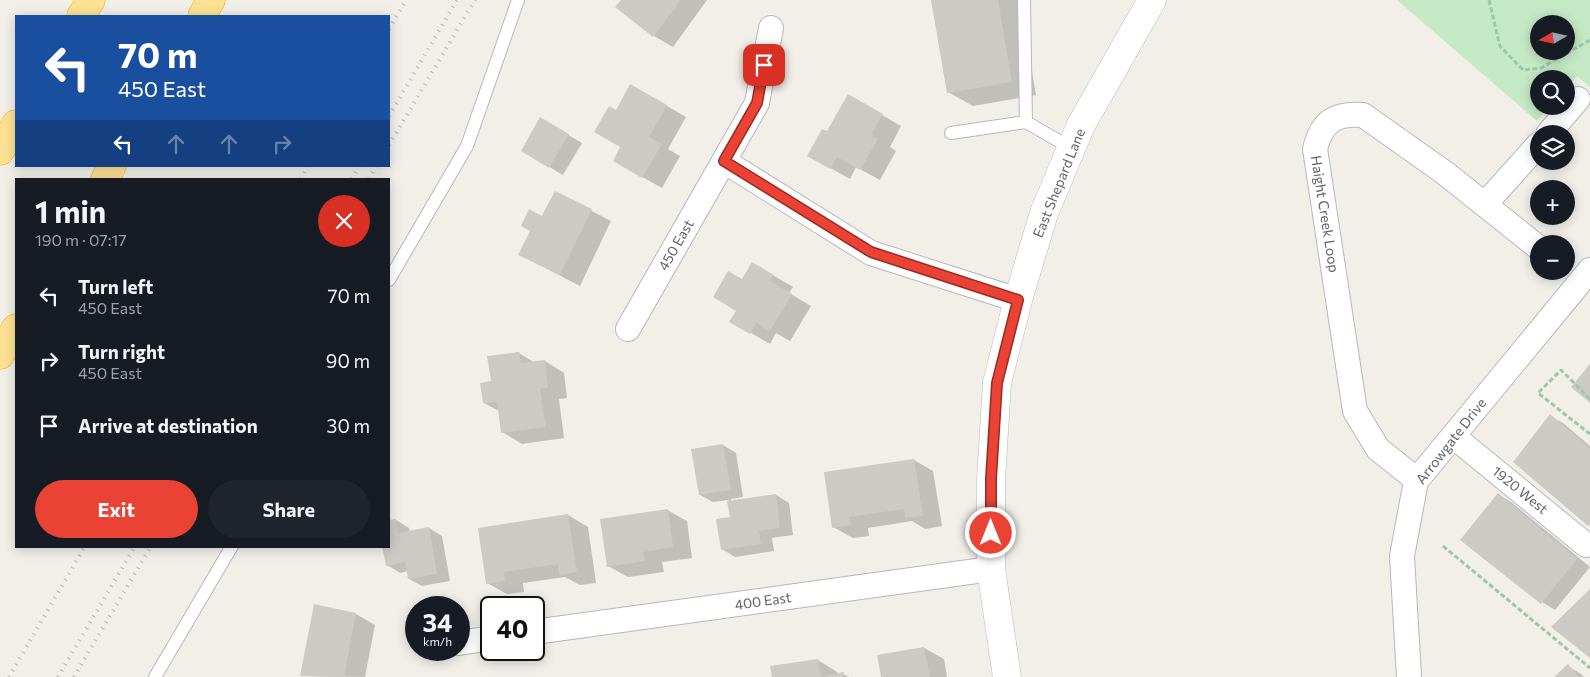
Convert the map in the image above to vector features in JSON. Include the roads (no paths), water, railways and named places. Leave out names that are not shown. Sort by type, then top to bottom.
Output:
[{"type":"highway","points":[[82,15],[91,0]]},
{"type":"highway","points":[[203,15],[211,0]]},
{"type":"highway","points":[[0,151],[15,126]]},
{"type":"highway","points":[[0,355],[15,330]]},
{"type":"street","name":"East Shepard Lane","points":[[1007,677],[992,569],[991,479],[997,383],[1018,300],[1044,213],[1081,125],[1152,0]]},
{"type":"street","name":"450 East","points":[[628,329],[757,103],[771,28]]},
{"type":"street","points":[[1556,125],[1578,100]]},
{"type":"street","name":"Haight Creek Loop","points":[[1417,480],[1378,449],[1355,411],[1315,149],[1319,131],[1332,119],[1348,114],[1363,115],[1485,204],[1530,241]]},
{"type":"street","points":[[1485,204],[1530,154]]},
{"type":"street","points":[[724,161],[871,252],[1018,300]]},
{"type":"street","name":"Arrowgate Drive","points":[[1409,677],[1402,556],[1417,480],[1581,279]]},
{"type":"street","name":"1920 West","points":[[1453,436],[1586,545]]},
{"type":"street","name":"400 East","points":[[545,630],[992,569]]},
{"type":"lane","points":[[390,278],[468,146],[518,0]]},
{"type":"lane","points":[[1024,0],[1026,122]]},
{"type":"lane","points":[[951,133],[1026,122],[1071,148]]},
{"type":"lane","points":[[155,677],[231,548]]},
{"type":"railway","points":[[390,27],[406,0]]},
{"type":"railway","points":[[390,114],[457,0]]},
{"type":"railway","points":[[390,143],[475,0]]},
{"type":"railway","points":[[302,178],[307,167]]},
{"type":"railway","points":[[353,178],[358,167]]},
{"type":"railway","points":[[370,178],[375,167]]},
{"type":"railway","points":[[9,677],[84,548]]},
{"type":"railway","points":[[58,677],[134,548]]},
{"type":"railway","points":[[74,677],[150,548]]}]
